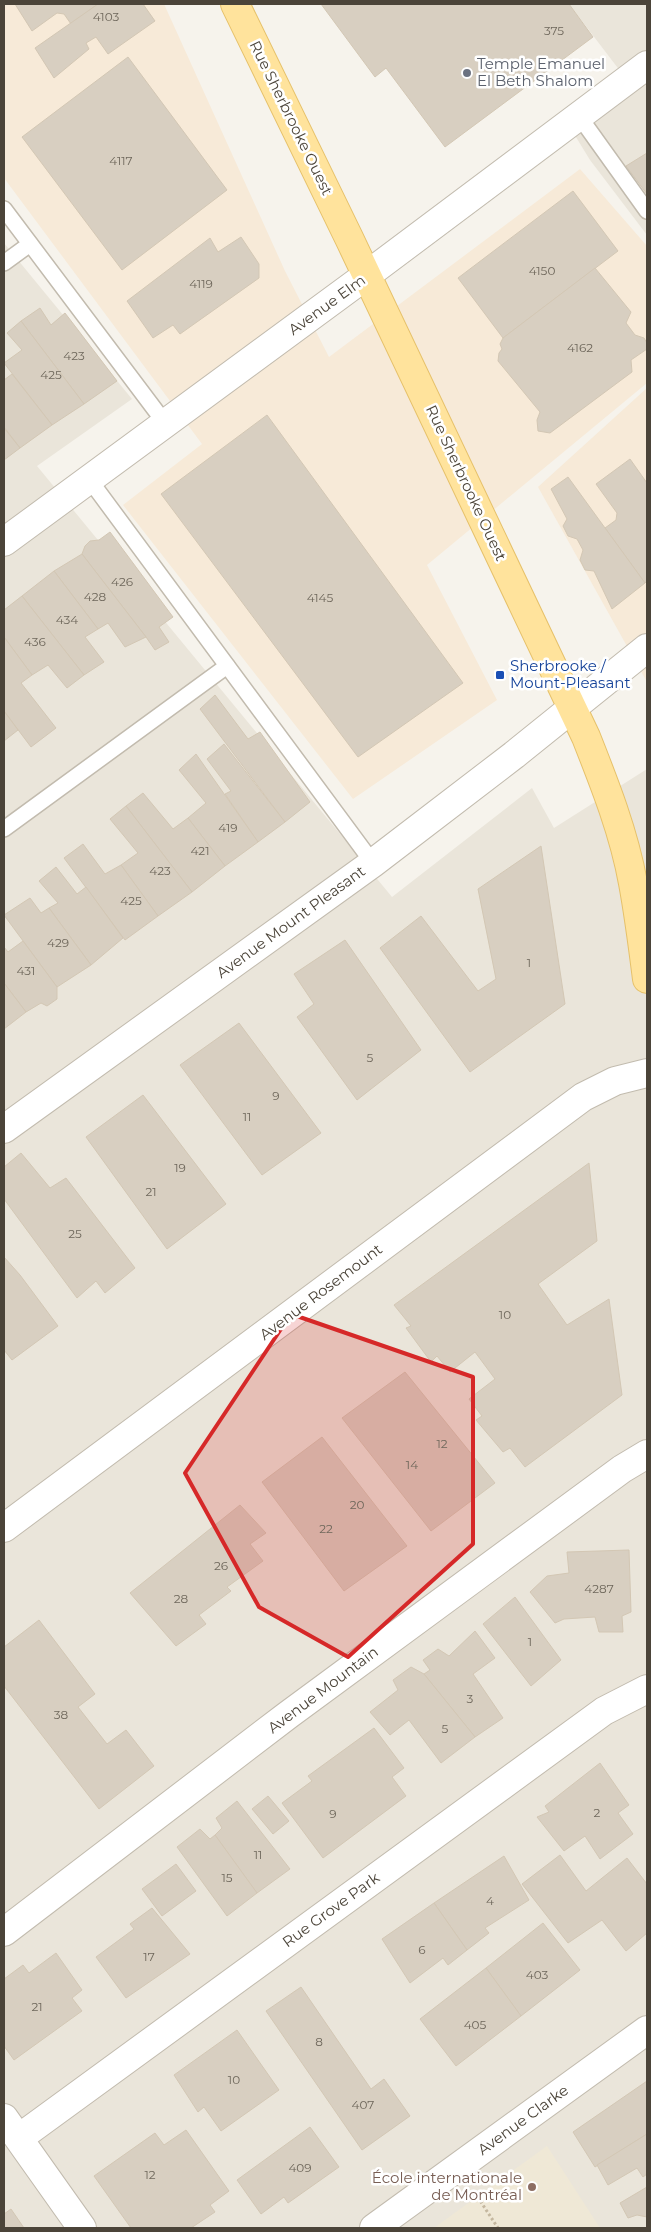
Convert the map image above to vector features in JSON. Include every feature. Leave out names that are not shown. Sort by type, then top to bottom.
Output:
[{"type":"main road","name":"Rue Sherbrooke Ouest","points":[[235,4],[367,275],[572,707],[604,781],[634,884],[647,979]]},
{"type":"street","name":"Avenue Elm","points":[[4,542],[367,275],[647,65]]},
{"type":"street","name":"Avenue Mount Pleasant","points":[[4,1129],[373,863],[647,648]]},
{"type":"street","name":"Avenue Rosemount","points":[[4,1528],[583,1097],[615,1081],[647,1073]]},
{"type":"street","name":"Avenue Mountain","points":[[4,1932],[288,1715],[622,1469],[647,1454]]},
{"type":"street","name":"Rue Grove Park","points":[[11,2128],[604,1711],[647,1688]]},
{"type":"street","name":"Avenue Clarke","points":[[374,2228],[647,2030]]},
{"type":"street","points":[[11,2128],[82,2228]]},
{"type":"lane","points":[[579,116],[647,211]]},
{"type":"lane","points":[[4,209],[165,423]]},
{"type":"lane","points":[[4,263],[30,244]]},
{"type":"lane","points":[[89,479],[373,863]]},
{"type":"lane","points":[[4,829],[227,666]]},
{"type":"path","points":[[474,2191],[498,2228]]},
{"type":"highlighted area","points":[[291,1314],[473,1377],[473,1544],[348,1657],[259,1607],[185,1473]]},
{"type":"shaded area","points":[[4,4],[164,4],[285,271],[329,357],[580,169],[647,246],[647,383],[427,565],[497,700],[353,799],[123,505],[202,444],[4,178]]},
{"type":"shaded area","points":[[569,4],[647,4],[647,235],[590,160],[568,124],[627,80]]},
{"type":"shaded area","points":[[4,243],[132,399],[37,466],[392,897],[532,788],[554,828],[647,769],[647,2228],[4,2228]]},
{"type":"shaded area","points":[[647,388],[647,682],[538,487]]},
{"type":"shaded area","name":"École internationale de Montréal","points":[[547,2146],[600,2228],[434,2228]]},
{"type":"building","points":[[15,4],[98,4],[71,24],[64,14],[57,13],[32,31]]},
{"type":"building","points":[[98,4],[143,4],[155,21],[108,54],[96,37],[86,43],[89,49],[54,78],[35,48]]},
{"type":"building","name":"Temple Emanuel El Beth Shalom","points":[[321,4],[569,4],[593,37],[445,147],[386,68],[375,77]]},
{"type":"building","points":[[128,57],[227,190],[122,270],[22,137]]},
{"type":"building","points":[[647,153],[647,194],[626,166]]},
{"type":"building","points":[[573,191],[618,251],[503,338],[458,278]]},
{"type":"building","points":[[241,237],[259,264],[259,278],[180,334],[173,325],[153,338],[127,301],[210,238],[218,252]]},
{"type":"building","points":[[595,268],[631,312],[626,323],[635,335],[644,338],[647,343],[647,349],[631,360],[632,372],[550,433],[538,431],[537,420],[540,412],[498,361],[499,353],[502,349],[500,344],[503,338]]},
{"type":"building","points":[[40,308],[51,325],[65,313],[117,381],[84,404],[21,321]]},
{"type":"building","points":[[21,321],[84,404],[52,425],[4,363],[22,350],[7,333]]},
{"type":"building","points":[[12,374],[52,425],[20,448],[4,427],[4,380]]},
{"type":"building","points":[[267,415],[463,683],[358,757],[161,494]]},
{"type":"building","points":[[4,428],[20,448],[4,460]]},
{"type":"building","points":[[630,459],[647,483],[647,581],[645,583],[605,528],[616,520],[617,513],[596,484]]},
{"type":"building","points":[[568,477],[645,583],[612,609],[594,571],[585,570],[580,560],[583,550],[577,539],[568,536],[563,526],[567,519],[551,489]]},
{"type":"building","points":[[110,532],[173,617],[159,627],[169,642],[155,650],[82,554],[85,546],[90,541],[99,540]]},
{"type":"building","points":[[82,554],[146,637],[125,647],[108,623],[98,629],[54,571]]},
{"type":"building","points":[[54,571],[98,629],[85,637],[104,662],[84,675],[22,596]]},
{"type":"building","points":[[22,596],[84,675],[67,688],[48,665],[32,675],[4,637],[4,610]]},
{"type":"building","points":[[4,637],[32,675],[21,683],[56,728],[31,747],[4,711]]},
{"type":"building","points":[[215,695],[248,739],[260,732],[310,802],[285,822],[200,709]]},
{"type":"building","points":[[4,711],[18,730],[4,741]]},
{"type":"building","points":[[224,744],[285,822],[258,842],[225,794],[231,791],[207,759]]},
{"type":"building","points":[[196,754],[258,842],[225,866],[188,818],[206,803],[179,770]]},
{"type":"building","points":[[143,793],[173,829],[188,818],[225,866],[192,892],[126,806]]},
{"type":"building","points":[[126,806],[192,892],[158,916],[121,865],[138,853],[110,819]]},
{"type":"building","points":[[83,844],[105,874],[121,865],[158,916],[125,940],[64,858]]},
{"type":"building","points":[[541,846],[565,1004],[470,1072],[380,948],[421,916],[478,991],[496,979],[478,889]]},
{"type":"building","points":[[56,867],[77,894],[86,887],[123,938],[91,965],[49,908],[58,903],[39,881]]},
{"type":"building","points":[[30,898],[41,913],[49,908],[91,965],[57,987],[4,915]]},
{"type":"building","points":[[345,940],[421,1050],[357,1100],[297,1017],[314,1004],[294,974]]},
{"type":"building","points":[[23,941],[57,987],[57,999],[47,1006],[41,1003],[26,1012],[4,983],[4,947],[8,952]]},
{"type":"building","points":[[4,983],[26,1012],[4,1029]]},
{"type":"building","points":[[239,1023],[321,1133],[262,1175],[180,1065]]},
{"type":"building","points":[[143,1095],[226,1204],[167,1249],[86,1137]]},
{"type":"building","points":[[21,1153],[50,1188],[66,1178],[135,1268],[105,1293],[96,1281],[77,1298],[4,1199],[4,1167]]},
{"type":"building","points":[[589,1163],[597,1241],[538,1284],[567,1325],[609,1299],[622,1395],[525,1467],[510,1448],[503,1452],[476,1420],[482,1416],[469,1399],[495,1379],[475,1352],[450,1372],[437,1356],[431,1362],[406,1328],[411,1326],[394,1305]]},
{"type":"building","points":[[4,1257],[20,1275],[58,1326],[12,1360],[4,1350]]},
{"type":"building","points":[[405,1372],[495,1483],[431,1531],[342,1418]]},
{"type":"building","points":[[322,1437],[407,1546],[344,1591],[262,1482]]},
{"type":"building","points":[[240,1505],[266,1533],[250,1544],[263,1561],[227,1587],[231,1591],[199,1615],[206,1624],[176,1646],[130,1593]]},
{"type":"building","points":[[629,1550],[631,1612],[622,1616],[623,1632],[599,1632],[595,1617],[564,1619],[555,1623],[530,1592],[547,1576],[569,1573],[567,1552]]},
{"type":"building","points":[[515,1597],[561,1660],[531,1686],[483,1624]]},
{"type":"building","points":[[39,1620],[95,1694],[78,1707],[107,1744],[126,1730],[154,1766],[99,1809],[4,1686],[4,1647]]},
{"type":"building","points":[[475,1631],[495,1658],[473,1674],[503,1718],[475,1737],[424,1674],[430,1670],[423,1660],[438,1649],[449,1656]]},
{"type":"building","points":[[411,1667],[424,1674],[475,1737],[441,1763],[409,1720],[390,1735],[370,1712],[398,1690],[393,1680]]},
{"type":"building","points":[[374,1728],[404,1768],[392,1777],[406,1796],[323,1858],[282,1803],[312,1781],[308,1776]]},
{"type":"building","points":[[600,1763],[629,1805],[618,1813],[633,1834],[600,1859],[585,1836],[564,1851],[537,1817],[549,1812],[545,1806]]},
{"type":"building","points":[[268,1796],[289,1821],[273,1834],[252,1809]]},
{"type":"building","points":[[237,1801],[290,1869],[257,1893],[215,1835],[222,1828],[216,1818]]},
{"type":"building","points":[[200,1829],[210,1839],[215,1835],[257,1893],[227,1916],[177,1847]]},
{"type":"building","points":[[560,1855],[586,1891],[627,1858],[647,1884],[647,1933],[626,1951],[602,1920],[568,1943],[522,1884]]},
{"type":"building","points":[[504,1856],[529,1900],[485,1928],[489,1933],[467,1950],[434,1903]]},
{"type":"building","points":[[176,1864],[196,1891],[162,1916],[142,1889]]},
{"type":"building","points":[[434,1903],[467,1950],[448,1965],[443,1958],[410,1983],[382,1939]]},
{"type":"building","points":[[152,1908],[190,1954],[126,1998],[96,1957],[134,1929],[130,1924]]},
{"type":"building","points":[[543,1923],[580,1970],[521,2016],[486,1968]]},
{"type":"building","points":[[56,1953],[82,1990],[72,1998],[82,2011],[14,2060],[4,2046],[4,1979],[23,1965],[29,1973]]},
{"type":"building","points":[[486,1968],[521,2016],[456,2066],[420,2019]]},
{"type":"building","points":[[301,1987],[371,2089],[384,2079],[410,2116],[362,2150],[266,2011]]},
{"type":"building","points":[[237,2030],[279,2090],[221,2131],[204,2107],[198,2112],[174,2075]]},
{"type":"building","points":[[647,2081],[647,2134],[595,2167],[573,2132]]},
{"type":"building","points":[[310,2127],[339,2167],[288,2203],[284,2197],[261,2214],[237,2180]]},
{"type":"building","points":[[186,2130],[229,2191],[210,2205],[215,2212],[191,2228],[131,2228],[94,2176],[155,2133],[164,2145]]},
{"type":"building","points":[[647,2134],[647,2174],[643,2177],[637,2168],[608,2185],[597,2165]]},
{"type":"building","points":[[647,2187],[647,2217],[637,2215],[628,2218],[620,2203]]},
{"type":"building","points":[[11,2209],[24,2228],[4,2228],[4,2214]]},
{"type":"place","name":"Temple Emanuel El Beth Shalom","points":[[467,73]]},
{"type":"place","name":"Sherbrooke / Mount-Pleasant","points":[[500,675]]},
{"type":"place","name":"École internationale de Montréal","points":[[532,2187]]}]
